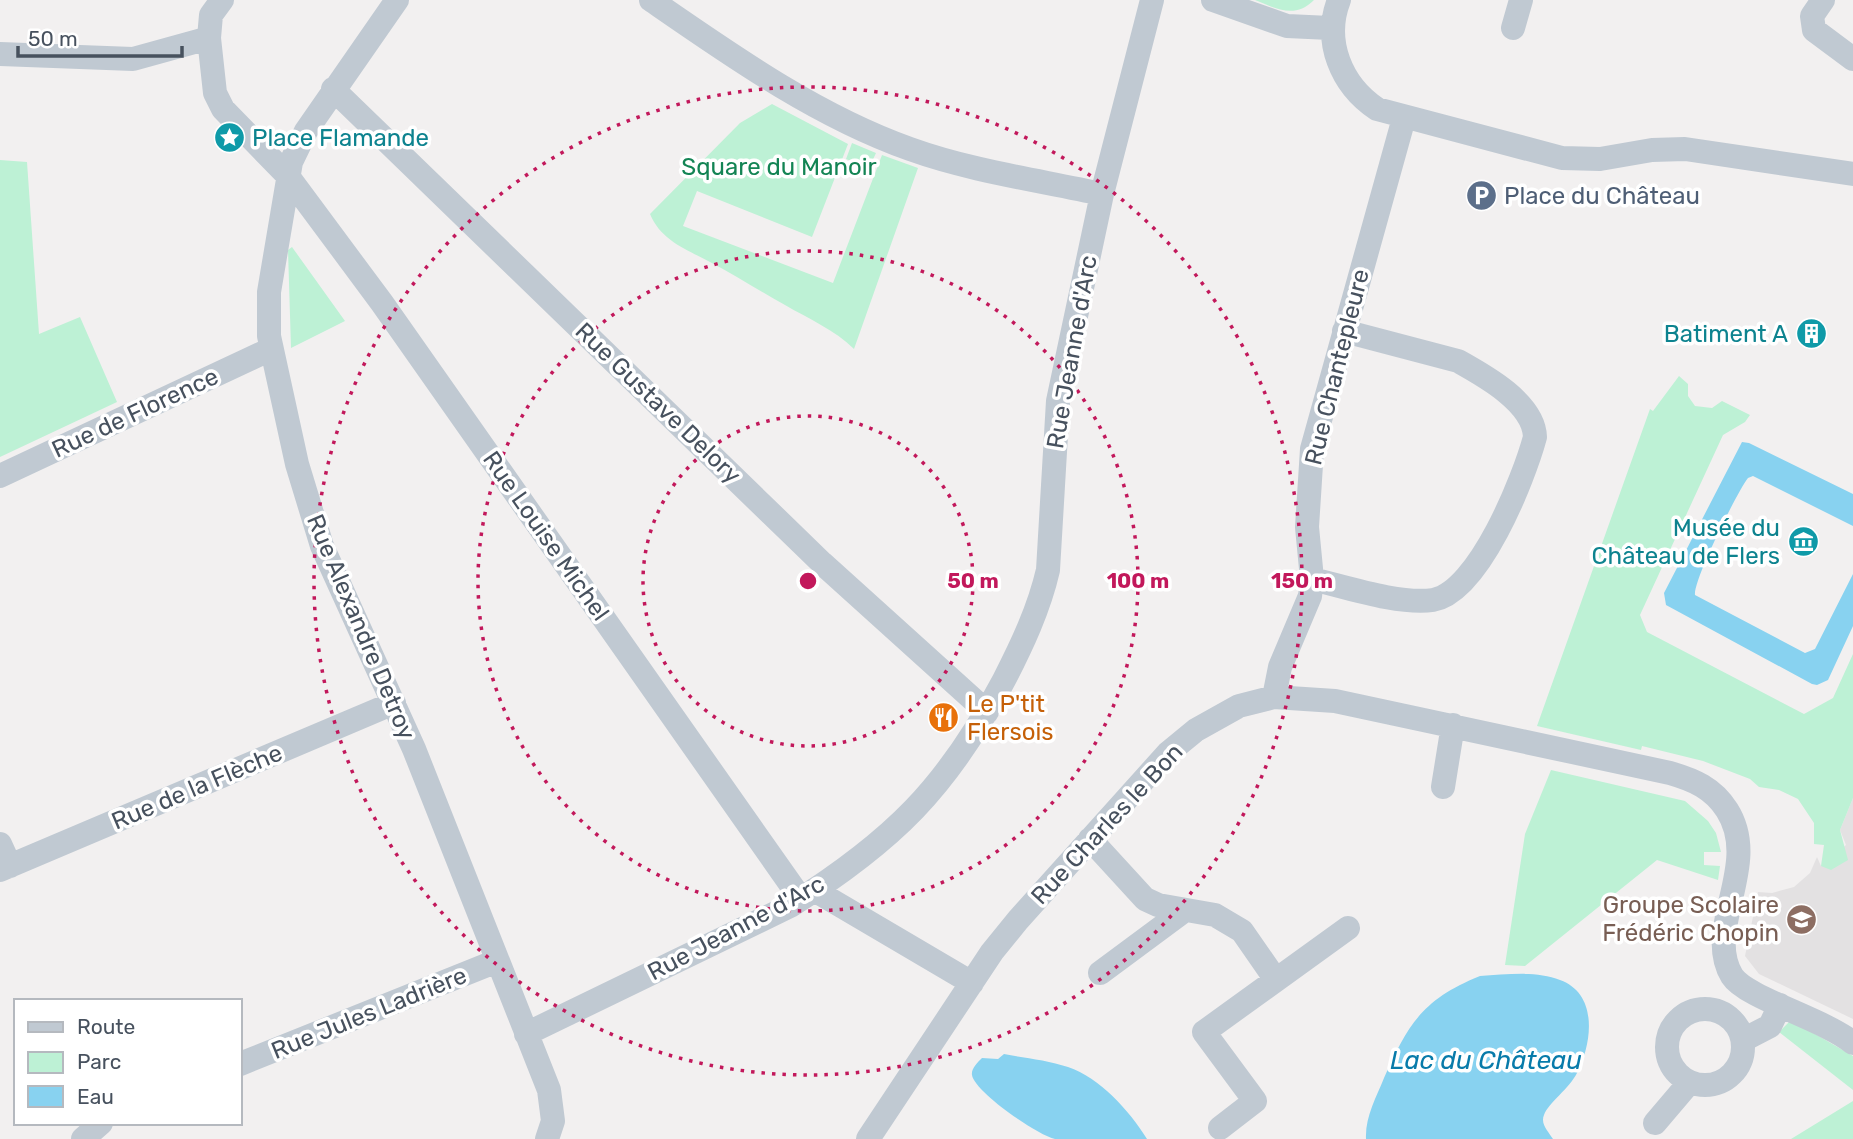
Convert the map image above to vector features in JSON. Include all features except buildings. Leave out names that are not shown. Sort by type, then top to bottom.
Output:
[{"type":"street","points":[[0,54],[133,59],[209,38],[211,15],[222,0]]},
{"type":"street","name":"Rue Alexandre Detroy","points":[[397,0],[306,131],[287,175],[269,292],[271,349],[310,511],[339,587],[394,704],[526,1034],[554,1110],[547,1139]]},
{"type":"street","points":[[651,0],[804,99],[868,132],[941,159],[1102,194]]},
{"type":"street","name":"Rue Jeanne d'Arc","points":[[526,1034],[807,895],[860,859],[916,808],[954,765],[987,712],[1014,661],[1043,592],[1048,570],[1054,427],[1102,194],[1152,0]]},
{"type":"street","points":[[1213,0],[1287,26],[1330,28]]},
{"type":"street","points":[[1339,0],[1330,28],[1339,61],[1356,92],[1377,109],[1520,149],[1580,160],[1652,150],[1685,149],[1853,174]]},
{"type":"street","points":[[1513,28],[1521,0]]},
{"type":"street","points":[[1823,0],[1812,16],[1814,30],[1853,59]]},
{"type":"street","name":"Rue Louise Michel","points":[[209,38],[215,93],[223,109],[287,175],[807,895],[972,983]]},
{"type":"street","name":"Rue Gustave Delory","points":[[333,89],[805,546],[987,712]]},
{"type":"street","name":"Rue Chantepleure","points":[[1274,697],[1280,667],[1308,604],[1312,579],[1307,527],[1310,460],[1404,118]]},
{"type":"street","points":[[1312,579],[1420,601],[1444,596],[1466,576],[1505,518],[1535,437],[1535,429],[1523,409],[1475,371],[1458,362],[1344,331]]},
{"type":"street","name":"Rue de Florence","points":[[0,476],[271,349]]},
{"type":"street","name":"Rue Charles le Bon","points":[[878,1135],[1004,936],[1090,839],[1168,753],[1196,730],[1239,706],[1274,697],[1298,696],[1335,701],[1453,725],[1670,773],[1703,785],[1730,815],[1738,839],[1736,884],[1725,932],[1725,960],[1737,983],[1830,1027],[1853,1043]]},
{"type":"street","name":"Rue de la Flèche","points":[[3,860],[394,704]]},
{"type":"street","points":[[1443,787],[1453,725]]},
{"type":"street","points":[[1090,839],[1145,900],[1215,915],[1242,931],[1276,980]]},
{"type":"street","points":[[1100,973],[1185,910]]},
{"type":"street","points":[[1220,1128],[1255,1101],[1204,1032],[1348,928]]},
{"type":"street","name":"Rue Jules Ladrière","points":[[242,1063],[497,961]]},
{"type":"street","points":[[1743,1040],[1770,1026],[1780,1004]]},
{"type":"street","points":[[1697,1010],[1721,1012],[1739,1028],[1743,1040],[1740,1063],[1734,1074],[1713,1085],[1689,1083],[1672,1066],[1667,1043],[1670,1032],[1686,1014],[1697,1010]]},
{"type":"street","points":[[1655,1123],[1689,1083]]},
{"type":"street","points":[[83,1139],[99,1125]]},
{"type":"shaded area","name":"Groupe Scolaire Frédéric Chopin","points":[[1853,798],[1853,1019],[1759,974],[1745,956],[1758,892],[1772,893],[1794,887],[1810,873],[1817,857],[1821,866],[1846,845],[1840,830]]},
{"type":"green space","points":[[1255,0],[1314,0],[1293,11],[1278,9]]},
{"type":"green space","name":"Square du Manoir","points":[[772,104],[848,144],[812,237],[697,191],[683,226],[833,283],[882,155],[918,168],[854,349],[821,325],[676,244],[661,231],[650,214],[740,123]]},
{"type":"green space","points":[[852,143],[876,153],[869,168],[846,159]]},
{"type":"green space","points":[[0,160],[27,162],[39,334],[80,317],[117,402],[0,457]]},
{"type":"green space","points":[[292,247],[345,321],[291,348],[288,250]]},
{"type":"green space","points":[[1679,376],[1688,384],[1688,396],[1695,406],[1712,408],[1722,401],[1750,415],[1745,422],[1723,435],[1640,615],[1647,632],[1804,714],[1833,698],[1853,654],[1853,798],[1840,830],[1848,860],[1831,870],[1821,866],[1824,845],[1814,844],[1814,823],[1798,799],[1779,790],[1759,787],[1750,779],[1703,761],[1537,726],[1650,409],[1653,411]]},
{"type":"green space","points":[[1551,770],[1685,801],[1708,821],[1716,833],[1721,852],[1704,852],[1704,865],[1720,866],[1718,880],[1657,860],[1525,966],[1505,965],[1525,834]]},
{"type":"green space","points":[[1791,1020],[1853,1056],[1853,1090],[1779,1032]]},
{"type":"green space","points":[[1853,1101],[1853,1139],[1791,1139]]},
{"type":"water","points":[[1742,442],[1853,494],[1853,526],[1753,476],[1748,478],[1717,536],[1696,587],[1695,595],[1805,653],[1815,649],[1853,574],[1853,626],[1828,680],[1817,685],[1666,605],[1664,593]]},
{"type":"water","name":"Lac du Château","points":[[1541,975],[1560,980],[1573,987],[1581,996],[1589,1021],[1586,1048],[1577,1073],[1550,1105],[1543,1118],[1544,1125],[1553,1139],[1366,1139],[1369,1115],[1393,1059],[1410,1028],[1431,1004],[1444,994],[1480,976]]},
{"type":"water","points":[[1004,1054],[1044,1061],[1080,1072],[1123,1106],[1147,1139],[1055,1139],[1034,1129],[994,1101],[975,1082],[972,1075],[973,1068],[982,1058],[998,1059]]},
{"type":"place","name":"Place Flamande","points":[[229,138]]},
{"type":"place","name":"Place du Château","points":[[1481,196]]},
{"type":"place","name":"Batiment A","points":[[1811,334]]},
{"type":"place","name":"Musée du Château de Flers","points":[[1803,542]]},
{"type":"place","name":"Le P'tit Flersois","points":[[944,718]]},
{"type":"place","name":"Groupe Scolaire Frédéric Chopin","points":[[1802,919]]}]
